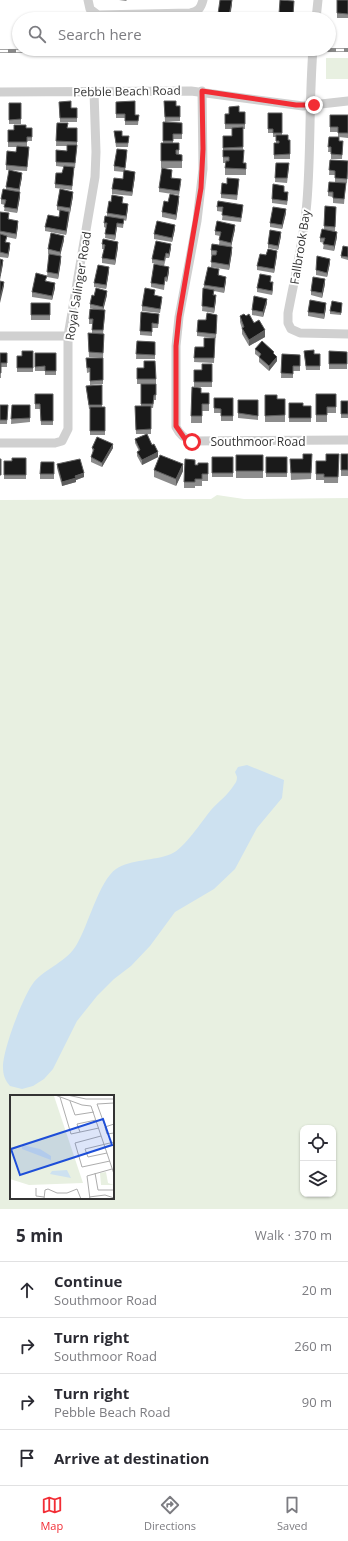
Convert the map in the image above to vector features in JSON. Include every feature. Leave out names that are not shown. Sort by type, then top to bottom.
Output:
[{"type":"street","points":[[88,0],[90,9],[94,12]]},
{"type":"street","points":[[196,12],[200,9],[203,0]]},
{"type":"street","points":[[317,12],[318,0]]},
{"type":"street","name":"Fallbrook Bay","points":[[313,56],[309,106],[307,202],[302,239],[288,313],[288,323],[291,330],[300,333],[348,334]]},
{"type":"street","name":"Pebble Beach Road","points":[[0,92],[202,91],[309,106],[348,101]]},
{"type":"street","name":"Southmoor Road","points":[[202,91],[202,175],[197,221],[179,317],[176,346],[176,426],[185,439],[192,442],[348,440]]},
{"type":"street","name":"Royal Salinger Road","points":[[0,443],[55,443],[62,440],[68,429],[68,336],[95,177],[96,152],[94,92]]},
{"type":"street","points":[[0,336],[68,336]]},
{"type":"green space","points":[[326,58],[348,58],[348,79],[326,79]]},
{"type":"green space","points":[[217,495],[244,499],[348,498],[348,1209],[0,1209],[0,500],[211,499]]},
{"type":"water","points":[[247,765],[284,780],[282,798],[257,828],[235,869],[214,889],[175,912],[150,946],[131,966],[114,979],[97,996],[77,1021],[53,1069],[44,1079],[33,1086],[22,1089],[10,1086],[4,1075],[3,1067],[6,1048],[19,1010],[34,982],[73,950],[81,936],[104,883],[116,869],[122,866],[129,863],[171,854],[181,847],[211,810],[232,789],[237,780],[235,772],[238,767]]},
{"type":"building","points":[[220,0],[232,0],[230,12],[218,12]]},
{"type":"building","points":[[280,0],[294,1],[293,12],[279,12]]},
{"type":"building","points":[[337,0],[348,0],[348,14],[337,13]]},
{"type":"building","points":[[71,101],[71,108],[77,108],[77,118],[60,118],[59,102]]},
{"type":"building","points":[[135,101],[135,115],[139,115],[138,121],[125,121],[125,114],[116,114],[116,102]]},
{"type":"building","points":[[164,101],[176,101],[176,106],[180,106],[180,117],[165,117]]},
{"type":"building","points":[[9,103],[21,103],[21,119],[9,120]]},
{"type":"building","points":[[239,106],[239,112],[245,112],[245,124],[225,124],[225,114],[229,114],[229,107]]},
{"type":"building","points":[[268,113],[282,113],[282,133],[273,133],[273,129],[268,129]]},
{"type":"building","points":[[330,115],[348,115],[348,133],[338,133],[338,127],[330,127]]},
{"type":"building","points":[[163,122],[182,123],[182,134],[173,134],[173,141],[163,141]]},
{"type":"building","points":[[57,123],[68,123],[67,128],[77,128],[77,142],[56,141]]},
{"type":"building","points":[[14,125],[26,125],[26,128],[32,128],[32,137],[27,137],[27,142],[8,142],[8,130],[14,130]]},
{"type":"building","points":[[243,127],[243,147],[223,148],[223,136],[232,136],[232,128]]},
{"type":"building","points":[[114,131],[122,131],[122,136],[129,136],[128,143],[116,143]]},
{"type":"building","points":[[276,135],[288,135],[288,140],[290,140],[290,154],[274,155],[274,143],[279,143],[279,141],[276,141]]},
{"type":"building","points":[[329,137],[339,137],[339,141],[343,141],[342,155],[331,154],[331,147],[328,147]]},
{"type":"building","points":[[161,143],[179,143],[179,150],[176,150],[176,154],[182,155],[182,161],[161,161]]},
{"type":"building","points":[[67,145],[77,145],[75,163],[56,162],[56,150],[67,151]]},
{"type":"building","points":[[17,146],[29,147],[27,167],[6,165],[7,151],[16,152]]},
{"type":"building","points":[[117,149],[127,150],[125,168],[114,166]]},
{"type":"building","points":[[223,150],[244,150],[243,163],[246,163],[246,169],[225,168],[226,161],[229,161],[229,157],[223,157]]},
{"type":"building","points":[[330,160],[348,161],[347,179],[335,178],[335,171],[329,170]]},
{"type":"building","points":[[276,163],[289,163],[287,178],[275,178]]},
{"type":"building","points":[[64,166],[74,167],[72,186],[55,184],[56,173],[62,173]]},
{"type":"building","points":[[162,168],[172,170],[171,178],[181,179],[179,191],[159,188]]},
{"type":"building","points":[[9,170],[22,173],[19,189],[6,187]]},
{"type":"building","points":[[124,170],[135,172],[132,192],[112,189],[114,178],[123,179]]},
{"type":"building","points":[[227,178],[239,179],[237,195],[221,194],[222,183],[227,184]]},
{"type":"building","points":[[329,182],[346,183],[344,199],[333,198],[333,192],[328,192]]},
{"type":"building","points":[[273,184],[284,186],[284,192],[288,192],[287,201],[272,199]]},
{"type":"building","points":[[3,189],[20,192],[17,209],[4,207],[6,200],[1,199]]},
{"type":"building","points":[[60,189],[73,192],[70,208],[57,206]]},
{"type":"building","points":[[170,194],[179,196],[176,215],[162,212],[164,201],[168,202]]},
{"type":"building","points":[[112,195],[123,197],[122,203],[128,204],[126,216],[107,213],[109,201],[111,202]]},
{"type":"building","points":[[218,201],[243,205],[241,218],[222,215],[223,207],[217,207]]},
{"type":"building","points":[[325,206],[336,207],[335,227],[324,226]]},
{"type":"building","points":[[273,207],[286,209],[282,225],[270,223]]},
{"type":"building","points":[[60,210],[69,212],[66,231],[45,227],[48,215],[59,217]]},
{"type":"building","points":[[0,212],[9,213],[8,219],[18,221],[16,234],[0,231]]},
{"type":"building","points":[[105,216],[124,219],[123,224],[117,223],[115,235],[105,234],[107,223],[104,223]]},
{"type":"building","points":[[157,221],[175,225],[172,238],[154,234]]},
{"type":"building","points":[[217,221],[235,225],[231,243],[219,240],[221,232],[215,231]]},
{"type":"building","points":[[322,229],[337,232],[334,246],[323,244],[325,238],[320,238]]},
{"type":"building","points":[[270,230],[281,232],[278,246],[268,244]]},
{"type":"building","points":[[51,233],[64,236],[60,252],[48,249]]},
{"type":"building","points":[[0,234],[7,236],[5,242],[10,243],[8,254],[0,252]]},
{"type":"building","points":[[103,239],[118,242],[115,260],[102,258],[105,245],[102,244]]},
{"type":"building","points":[[156,241],[171,244],[169,254],[166,253],[164,261],[152,259]]},
{"type":"building","points":[[212,244],[232,247],[229,265],[211,262],[212,255],[216,255],[217,251],[211,250]]},
{"type":"building","points":[[343,246],[348,247],[348,257],[341,256]]},
{"type":"building","points":[[268,249],[277,251],[274,269],[257,266],[260,254],[266,255]]},
{"type":"building","points":[[49,254],[61,256],[58,274],[47,272]]},
{"type":"building","points":[[317,256],[330,259],[327,273],[316,270]]},
{"type":"building","points":[[0,259],[3,260],[0,276]]},
{"type":"building","points":[[154,264],[169,267],[164,285],[151,283]]},
{"type":"building","points":[[98,265],[109,267],[106,285],[94,283]]},
{"type":"building","points":[[208,267],[219,269],[218,275],[226,277],[224,288],[204,285]]},
{"type":"building","points":[[36,273],[47,276],[45,281],[55,283],[52,296],[32,292]]},
{"type":"building","points":[[260,274],[271,276],[270,282],[273,282],[272,291],[257,288]]},
{"type":"building","points":[[313,277],[325,279],[322,293],[311,291]]},
{"type":"building","points":[[0,281],[4,282],[0,298]]},
{"type":"building","points":[[96,288],[107,291],[103,307],[90,304],[92,295],[94,296]]},
{"type":"building","points":[[145,288],[155,290],[154,295],[162,297],[160,309],[142,306]]},
{"type":"building","points":[[203,288],[214,290],[213,295],[216,295],[214,308],[202,306]]},
{"type":"building","points":[[254,296],[267,299],[263,312],[252,310]]},
{"type":"building","points":[[310,300],[326,303],[324,314],[308,312]]},
{"type":"building","points":[[332,301],[342,303],[341,313],[330,311]]},
{"type":"building","points":[[31,303],[50,303],[50,315],[31,315]]},
{"type":"building","points":[[90,309],[105,310],[103,330],[92,330],[93,319],[89,319]]},
{"type":"building","points":[[141,312],[159,314],[158,324],[152,323],[152,332],[140,331]]},
{"type":"building","points":[[207,313],[217,315],[216,334],[197,332],[198,320],[206,320]]},
{"type":"building","points":[[244,314],[246,316],[249,314],[254,323],[259,320],[265,330],[249,340],[242,328],[244,327],[240,316]]},
{"type":"building","points":[[88,333],[104,334],[103,353],[89,352]]},
{"type":"building","points":[[204,338],[215,338],[214,358],[194,358],[195,347],[204,347]]},
{"type":"building","points":[[137,341],[155,342],[155,355],[136,354]]},
{"type":"building","points":[[262,341],[274,352],[273,353],[277,357],[269,366],[259,357],[261,354],[255,349]]},
{"type":"building","points":[[314,350],[314,354],[320,354],[320,366],[306,366],[304,351]]},
{"type":"building","points":[[22,351],[33,351],[33,368],[17,368],[17,356],[22,356]]},
{"type":"building","points":[[329,351],[347,352],[347,364],[329,364]]},
{"type":"building","points":[[0,353],[7,353],[7,363],[1,363],[1,373],[0,373]]},
{"type":"building","points":[[35,353],[56,353],[56,371],[45,371],[45,366],[35,367]]},
{"type":"building","points":[[282,354],[300,355],[300,366],[293,366],[293,374],[281,373]]},
{"type":"building","points":[[86,358],[103,358],[103,380],[90,381],[90,368],[87,368]]},
{"type":"building","points":[[144,361],[155,361],[156,379],[137,379],[137,368],[144,368]]},
{"type":"building","points":[[202,364],[212,364],[212,382],[194,382],[194,370],[202,370]]},
{"type":"building","points":[[141,384],[156,384],[156,395],[154,395],[153,404],[141,404]]},
{"type":"building","points":[[102,385],[102,405],[89,405],[86,386]]},
{"type":"building","points":[[192,387],[201,388],[201,393],[209,393],[209,404],[202,404],[202,416],[191,416]]},
{"type":"building","points":[[35,394],[53,394],[53,421],[41,421],[40,404],[35,404]]},
{"type":"building","points":[[316,394],[336,394],[336,407],[327,407],[327,415],[316,415]]},
{"type":"building","points":[[265,395],[277,395],[277,399],[285,399],[285,415],[265,416]]},
{"type":"building","points":[[214,398],[233,398],[233,416],[221,416],[221,409],[214,408]]},
{"type":"building","points":[[238,400],[258,400],[258,416],[238,413]]},
{"type":"building","points":[[341,401],[348,401],[348,414],[341,414]]},
{"type":"building","points":[[289,403],[303,403],[303,406],[311,406],[311,418],[289,418]]},
{"type":"building","points":[[0,405],[8,405],[7,420],[0,420]]},
{"type":"building","points":[[12,405],[30,405],[30,418],[11,419]]},
{"type":"building","points":[[135,406],[151,406],[151,429],[136,430]]},
{"type":"building","points":[[90,407],[105,407],[105,431],[90,431]]},
{"type":"building","points":[[147,434],[152,445],[154,444],[158,452],[142,460],[137,452],[140,450],[135,439]]},
{"type":"building","points":[[97,437],[113,444],[102,463],[91,457],[94,449],[92,448]]},
{"type":"building","points":[[303,454],[312,454],[311,473],[291,473],[290,459],[303,459]]},
{"type":"building","points":[[326,454],[339,454],[338,477],[324,477],[324,474],[316,474],[316,461],[326,461]]},
{"type":"building","points":[[341,454],[348,454],[348,470],[341,470]]},
{"type":"building","points":[[160,455],[183,464],[176,479],[154,470]]},
{"type":"building","points":[[236,455],[263,455],[263,471],[236,471]]},
{"type":"building","points":[[212,457],[233,457],[233,473],[212,473]]},
{"type":"building","points":[[266,457],[287,457],[287,473],[266,473]]},
{"type":"building","points":[[12,458],[26,458],[26,475],[4,475],[4,461],[12,461]]},
{"type":"building","points":[[1,459],[1,475],[0,475]]},
{"type":"building","points":[[80,459],[84,473],[75,476],[76,478],[62,482],[57,464]]},
{"type":"building","points":[[185,459],[195,460],[195,465],[198,465],[198,463],[208,463],[208,474],[202,474],[202,479],[195,479],[195,482],[184,482]]},
{"type":"building","points":[[41,462],[54,462],[54,474],[40,474]]},
{"type":"railway","points":[[336,50],[348,50]]},
{"type":"railway","points":[[0,51],[12,51]]},
{"type":"route","points":[[192,442],[179,434],[176,426],[176,346],[179,317],[197,221],[201,188],[203,149],[202,91],[303,106],[314,105]]}]
